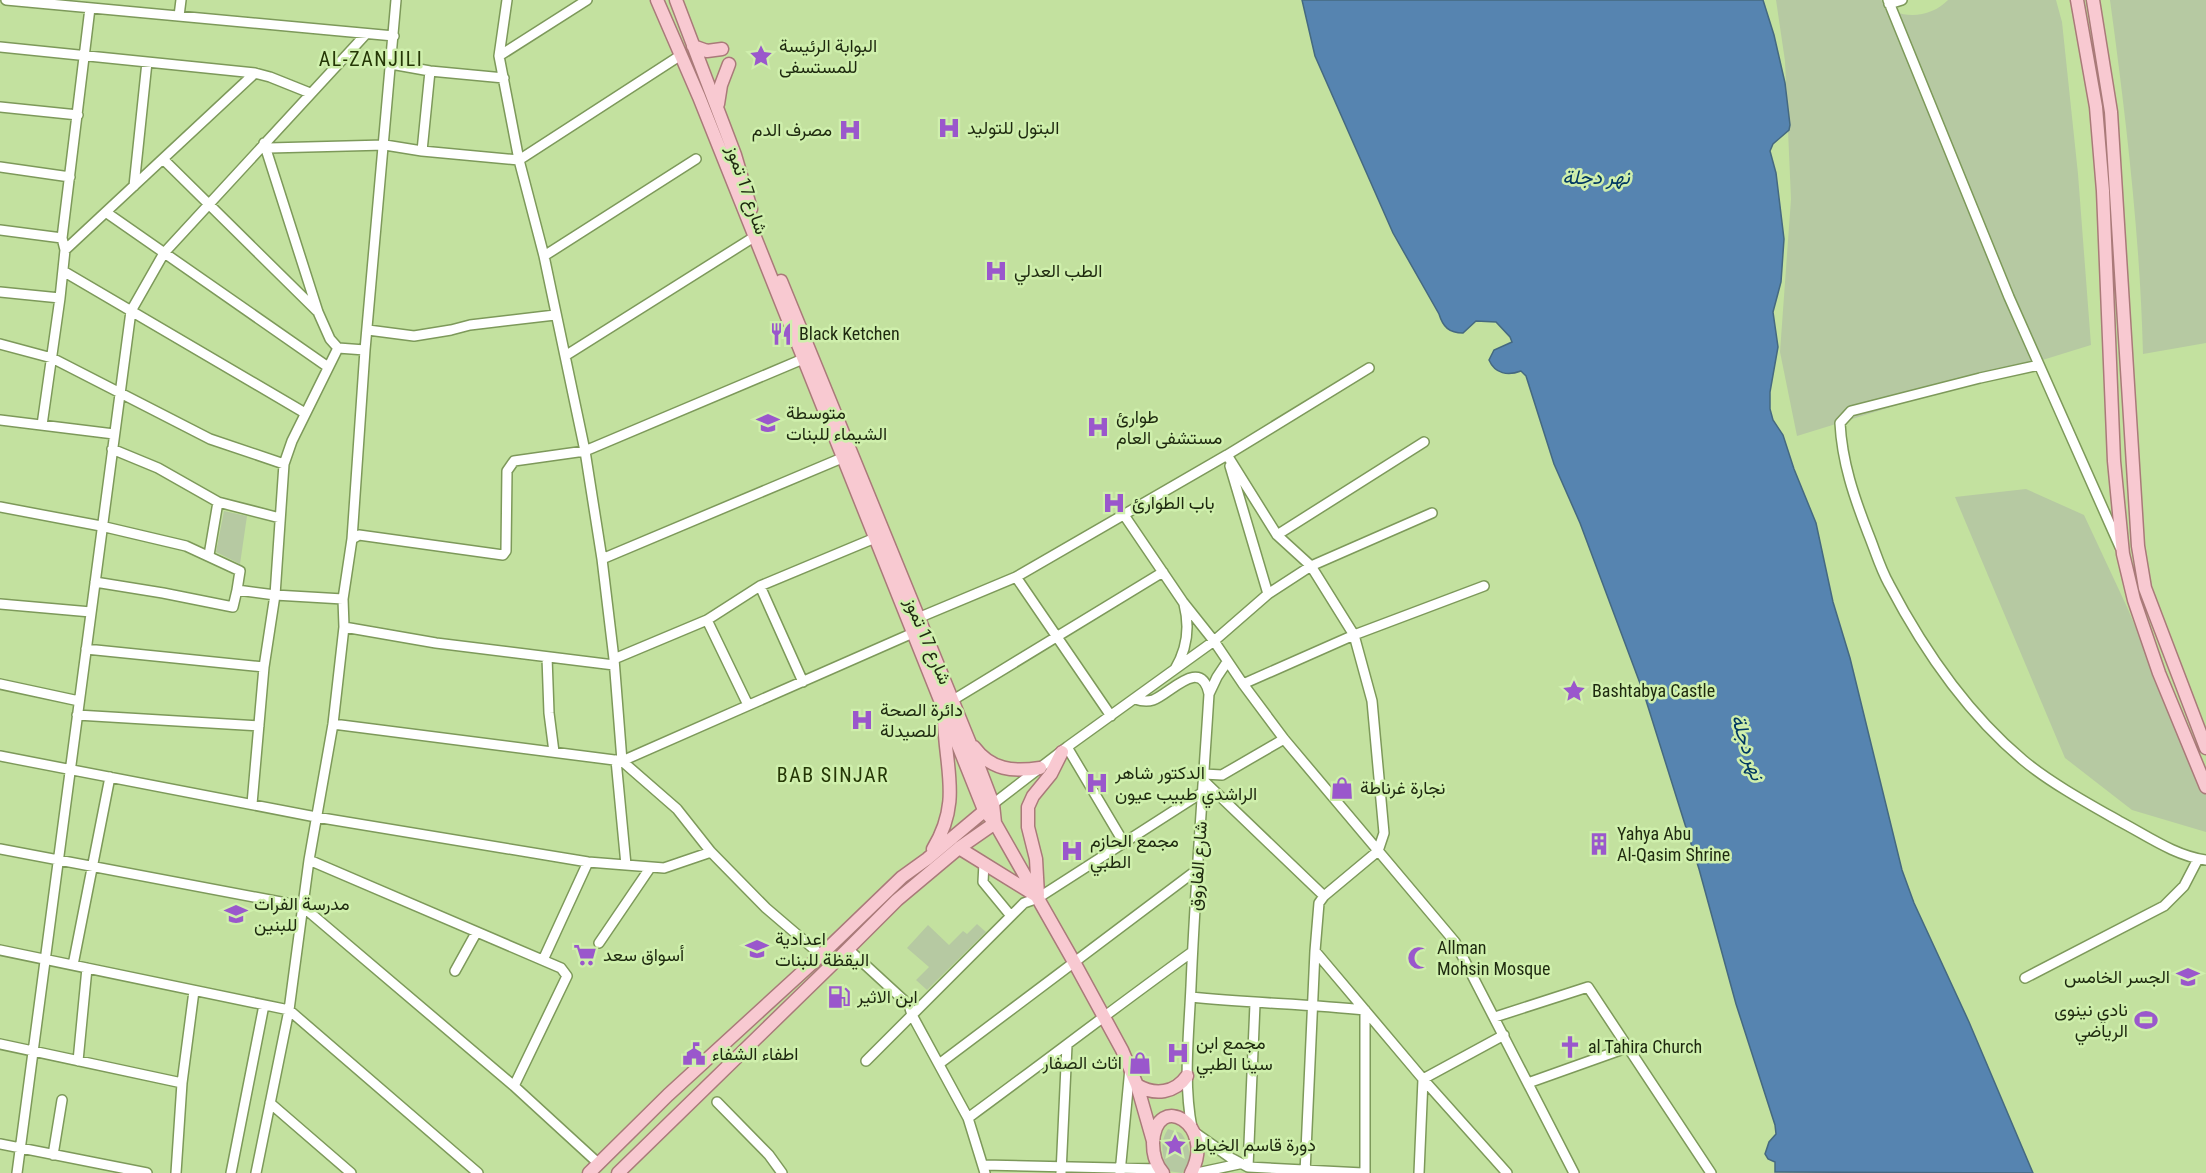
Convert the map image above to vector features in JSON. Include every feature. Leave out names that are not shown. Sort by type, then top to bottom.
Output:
[{"type":"main road","name":"شارع 17 تموز","points":[[657,0],[913,633],[969,741],[988,807]]},
{"type":"main road","name":"شارع 17 تموز","points":[[676,0],[735,155],[751,209],[918,618],[988,807],[1104,1015],[1130,1067],[1153,1141]]},
{"type":"main road","points":[[2077,0],[2096,107],[2103,201],[2114,461],[2123,554],[2134,600],[2159,673],[2206,787]]},
{"type":"main road","points":[[2093,0],[2111,112],[2138,546],[2145,588],[2206,748]]},
{"type":"main road","points":[[693,46],[707,51],[722,49]]},
{"type":"main road","points":[[717,108],[720,86],[729,64]]},
{"type":"main road","points":[[2111,397],[2127,398]]},
{"type":"main road","points":[[927,859],[941,836],[951,798],[951,782],[944,737],[948,704]]},
{"type":"main road","points":[[969,741],[980,755],[994,766],[1020,770],[1040,768]]},
{"type":"main road","points":[[1038,898],[1036,859],[1028,827],[1028,807],[1033,796],[1051,774],[1064,750]]},
{"type":"main road","points":[[593,1168],[668,1095],[822,955],[894,884],[988,807]]},
{"type":"main road","points":[[618,1173],[881,914],[959,848],[995,823]]},
{"type":"main road","points":[[959,848],[1038,898]]},
{"type":"main road","points":[[1137,1085],[1155,1092],[1168,1091],[1179,1085],[1187,1076]]},
{"type":"main road","points":[[668,1095],[682,1110]]},
{"type":"main road","points":[[1162,1171],[1154,1154],[1153,1141],[1159,1125],[1167,1117],[1180,1117],[1193,1130]]},
{"type":"main road","name":"شارع الفاروق","points":[[1191,1173],[1196,1153],[1193,1130]]},
{"type":"street","points":[[6,0],[394,36]]},
{"type":"street","points":[[179,16],[181,0]]},
{"type":"street","points":[[256,1173],[289,1010],[309,860],[333,724],[344,627],[343,598],[352,539],[365,350],[385,145],[396,0]]},
{"type":"street","points":[[507,0],[499,56],[519,160],[544,256],[585,451],[602,559],[614,662],[626,865]]},
{"type":"street","points":[[499,56],[587,0]]},
{"type":"street","points":[[1902,0],[1889,2],[2009,297],[2123,554]]},
{"type":"street","points":[[42,425],[66,250],[62,238],[90,8]]},
{"type":"street","points":[[17,1173],[131,311],[164,253],[366,34]]},
{"type":"street","points":[[0,47],[255,73],[310,93]]},
{"type":"street","points":[[264,143],[269,148],[385,145],[422,151],[519,160],[681,55]]},
{"type":"street","points":[[134,186],[147,62]]},
{"type":"street","points":[[391,64],[430,71],[504,78]]},
{"type":"street","points":[[422,151],[430,71]]},
{"type":"street","points":[[66,250],[255,73]]},
{"type":"street","points":[[0,107],[78,116]]},
{"type":"street","points":[[264,143],[318,312],[330,339],[338,348],[365,350]]},
{"type":"street","points":[[164,159],[318,312]]},
{"type":"street","points":[[544,256],[696,159]]},
{"type":"street","points":[[0,167],[70,177]]},
{"type":"street","points":[[107,213],[328,367]]},
{"type":"street","points":[[0,230],[62,238]]},
{"type":"street","points":[[565,356],[754,237]]},
{"type":"street","points":[[63,271],[305,413]]},
{"type":"street","points":[[0,292],[60,298]]},
{"type":"street","points":[[368,330],[414,336],[470,325],[555,315]]},
{"type":"street","points":[[0,344],[52,358],[210,439],[284,464]]},
{"type":"street","points":[[252,804],[264,667],[275,595],[284,464],[305,413],[338,348]]},
{"type":"street","points":[[352,539],[359,535],[503,555],[506,551],[507,471],[511,463],[585,451],[803,359]]},
{"type":"street","points":[[2025,978],[2164,906],[2184,886],[2202,859],[2161,844],[2086,802],[2024,762],[1980,721],[1922,642],[1888,582],[1857,506],[1842,451],[1840,423],[1851,411],[2039,365]]},
{"type":"street","points":[[918,618],[1016,577],[1227,455],[1369,368]]},
{"type":"street","points":[[0,420],[114,434]]},
{"type":"street","points":[[1277,535],[1424,442]]},
{"type":"street","points":[[112,449],[158,468],[218,502],[280,518]]},
{"type":"street","points":[[1227,455],[1277,535],[1311,566],[1354,634],[1372,700],[1384,833],[1378,851],[1324,896],[1319,903],[1305,1172]]},
{"type":"street","points":[[1227,455],[1268,594]]},
{"type":"street","points":[[602,559],[842,458]]},
{"type":"street","points":[[209,555],[218,502]]},
{"type":"street","points":[[0,507],[101,526],[186,546],[240,570],[233,608],[95,582]]},
{"type":"street","points":[[988,807],[1214,640],[1268,594],[1311,566],[1432,513]]},
{"type":"street","points":[[1124,515],[1183,602],[1214,640],[1227,662],[1284,739],[1455,942],[1572,1169],[1561,1173]]},
{"type":"street","points":[[344,627],[436,643],[547,657],[614,662],[707,620],[760,586],[875,538]]},
{"type":"street","points":[[948,704],[1163,572]]},
{"type":"street","points":[[1016,577],[1111,717]]},
{"type":"street","points":[[760,586],[803,682]]},
{"type":"street","points":[[1243,684],[1354,634],[1484,586]]},
{"type":"street","points":[[237,590],[275,595],[343,598]]},
{"type":"street","points":[[1173,671],[1182,655],[1186,638],[1187,620],[1183,602]]},
{"type":"street","points":[[0,604],[91,612]]},
{"type":"street","points":[[707,620],[748,705]]},
{"type":"street","points":[[333,724],[619,760],[913,633]]},
{"type":"street","points":[[86,649],[264,667]]},
{"type":"street","points":[[547,657],[549,713],[554,752]]},
{"type":"street","points":[[1209,694],[1227,662]]},
{"type":"street","points":[[1135,699],[1142,701],[1155,699],[1180,681],[1191,677],[1202,680],[1209,694]]},
{"type":"street","points":[[0,684],[79,701]]},
{"type":"street","name":"شارع الفاروق","points":[[1193,1130],[1188,1103],[1187,1076],[1192,952],[1209,694]]},
{"type":"street","points":[[77,715],[259,726]]},
{"type":"street","points":[[1204,777],[1222,775],[1284,739]]},
{"type":"street","points":[[1064,750],[1124,843]]},
{"type":"street","points":[[0,756],[316,817],[588,862],[664,868],[711,852]]},
{"type":"street","points":[[619,760],[677,809],[711,852],[766,908],[822,955]]},
{"type":"street","points":[[73,965],[110,777]]},
{"type":"street","points":[[1204,777],[1324,896]]},
{"type":"street","points":[[866,1061],[1024,903],[1038,898],[1203,792]]},
{"type":"street","points":[[0,849],[302,906],[513,1086],[593,1168]]},
{"type":"street","points":[[309,860],[561,968],[567,976],[513,1086]]},
{"type":"street","points":[[543,960],[588,862]]},
{"type":"street","points":[[984,863],[983,882],[1011,916]]},
{"type":"street","points":[[599,943],[650,868]]},
{"type":"street","points":[[939,1064],[1198,869]]},
{"type":"street","points":[[455,971],[476,933]]},
{"type":"street","points":[[848,949],[909,1005],[912,1015],[968,1118],[984,1169],[1162,1171]]},
{"type":"street","points":[[0,950],[289,1010],[478,1173]]},
{"type":"street","points":[[1315,951],[1423,1079],[1507,1173]]},
{"type":"street","points":[[968,1118],[1192,952]]},
{"type":"street","points":[[78,1061],[87,968]]},
{"type":"street","points":[[1495,1017],[1588,987],[1711,1173]]},
{"type":"street","points":[[176,1173],[182,1083],[194,990]]},
{"type":"street","points":[[1191,997],[1255,1004],[1313,1005],[1365,1010]]},
{"type":"street","points":[[1244,1165],[1255,1004]]},
{"type":"street","points":[[231,1173],[264,1005]]},
{"type":"street","points":[[1197,1173],[1244,1165],[1305,1172],[1364,1173],[1365,1010]]},
{"type":"street","points":[[1423,1079],[1504,1035]]},
{"type":"street","points":[[0,1044],[182,1083]]},
{"type":"street","points":[[1061,1170],[1067,1046]]},
{"type":"street","points":[[1528,1083],[1629,1047]]},
{"type":"street","points":[[1120,1170],[1130,1067]]},
{"type":"street","points":[[1419,1173],[1423,1079]]},
{"type":"street","points":[[53,1155],[62,1101]]},
{"type":"street","points":[[717,1102],[769,1155],[782,1173]]},
{"type":"street","points":[[270,1103],[351,1173]]},
{"type":"street","points":[[1193,1130],[1244,1165]]},
{"type":"street","points":[[0,1144],[147,1173]]},
{"type":"green space","points":[[1776,0],[1881,0],[1896,12],[1914,15],[1933,11],[1948,0],[2056,0],[2062,22],[2078,174],[2091,345],[1797,436],[1780,352],[1791,199],[1785,61]]},
{"type":"green space","points":[[2110,0],[2206,0],[2206,343],[2143,354],[2139,265],[2131,177]]},
{"type":"green space","points":[[2026,489],[2084,515],[2127,607],[2206,793],[2206,832],[2132,810],[2065,758],[1955,497]]},
{"type":"green space","points":[[224,511],[247,516],[240,564],[216,552]]},
{"type":"green space","points":[[977,924],[986,932],[927,990],[916,980],[929,967],[907,948],[928,925],[949,945],[963,931],[967,934]]},
{"type":"green space","points":[[1168,1129],[1181,1133],[1187,1143],[1189,1158],[1182,1173],[1168,1171],[1164,1160],[1162,1144]]},
{"type":"water","name":"نهر دجلة","points":[[1302,0],[1763,0],[1785,83],[1790,125],[1789,130],[1773,144],[1770,151],[1776,173],[1784,239],[1781,282],[1773,312],[1778,347],[1770,392],[1770,409],[1773,420],[1783,435],[1816,523],[1833,602],[1850,658],[1902,870],[1914,903],[1969,1022],[2033,1173],[1775,1172],[1775,1162],[1768,1159],[1765,1154],[1769,1142],[1776,1134],[1775,1125],[1736,1004],[1699,869],[1644,694],[1580,523],[1554,464],[1526,376],[1521,371],[1502,373],[1489,360],[1494,350],[1512,342],[1496,322],[1476,321],[1463,333],[1458,333],[1447,328],[1442,322],[1393,233],[1315,56]]},
{"type":"place","name":"البوابة الرئيسة للمستسفى","points":[[761,56]]},
{"type":"place","name":"البتول للتوليد","points":[[949,128]]},
{"type":"place","name":"مصرف الدم","points":[[850,130]]},
{"type":"place","name":"الطب العدلي","points":[[996,271]]},
{"type":"place","name":"Black Ketchen","points":[[781,334]]},
{"type":"place","name":"متوسطة الشيماء للبنات","points":[[768,423]]},
{"type":"place","name":"طوارئ مستشفى العام","points":[[1098,427]]},
{"type":"place","name":"باب الطوارئ","points":[[1114,503]]},
{"type":"place","name":"Bashtabya Castle","points":[[1574,691]]},
{"type":"place","name":"دائرة الصحة للصيدلة","points":[[862,720]]},
{"type":"place","name":"الدكتور شاهر الراشدي طبيب عيون","points":[[1097,783]]},
{"type":"place","name":"نجارة غرناطة","points":[[1342,788]]},
{"type":"place","name":"Yahya Abu Al-Qasim Shrine","points":[[1599,844]]},
{"type":"place","name":"مجمع الحازم الطبي","points":[[1072,851]]},
{"type":"place","name":"مدرسة الفرات للبنين","points":[[236,914]]},
{"type":"place","name":"اعدادية اليقظة للبنات","points":[[757,949]]},
{"type":"place","name":"أسواق سعد","points":[[585,955]]},
{"type":"place","name":"Allman Mohsin Mosque","points":[[1419,958]]},
{"type":"place","name":"الجسر الخامس","points":[[2188,977]]},
{"type":"place","name":"ابن الاثير","points":[[839,997]]},
{"type":"place","name":"نادي نينوى الرياضي","points":[[2146,1020]]},
{"type":"place","name":"al Tahira Church","points":[[1570,1047]]},
{"type":"place","name":"مجمع ابن سينا الطبي","points":[[1178,1053]]},
{"type":"place","name":"اطفاء الشفاء","points":[[694,1054]]},
{"type":"place","name":"اثاث الصفار","points":[[1140,1063]]},
{"type":"place","name":"دورة قاسم الخياط","points":[[1175,1145]]},
{"type":"district","name":"AL-ZANJILI","points":[[371,59]]},
{"type":"district","name":"BAB SINJAR","points":[[833,775]]}]
